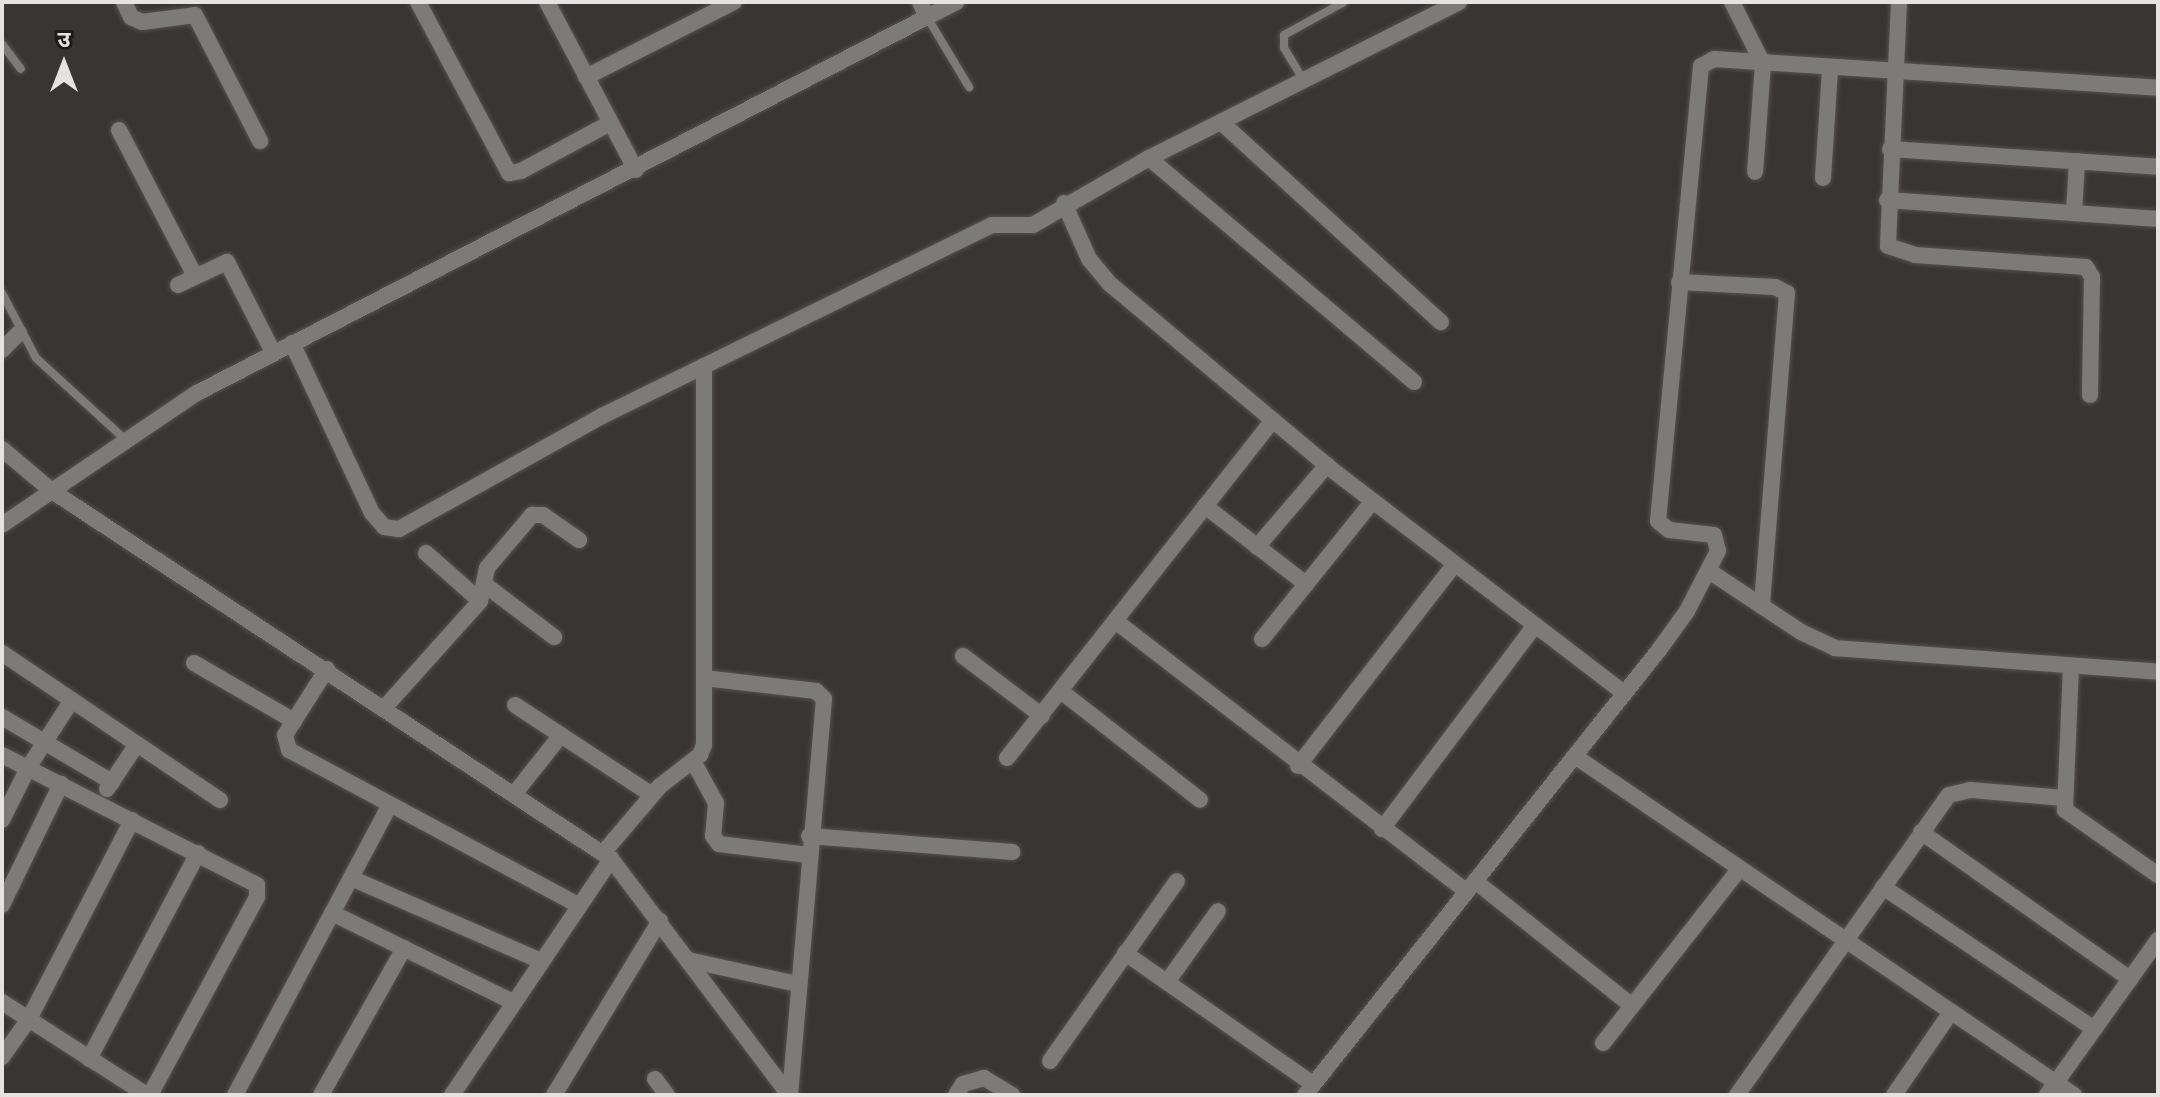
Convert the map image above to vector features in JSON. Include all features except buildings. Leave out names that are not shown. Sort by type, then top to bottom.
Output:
[{"type":"street","points":[[124,2],[131,17],[142,22],[195,15],[260,141]]},
{"type":"street","points":[[547,2],[636,170]]},
{"type":"street","points":[[586,77],[734,2]]},
{"type":"street","points":[[2,525],[197,393],[636,170],[924,9],[956,2]]},
{"type":"street","points":[[292,343],[372,513],[391,529],[704,366],[992,225],[1033,225],[1064,203],[1149,158],[1459,2]]},
{"type":"street","points":[[1732,2],[1763,64],[1755,172]]},
{"type":"street","points":[[1899,2],[1886,241],[1900,253],[2086,267],[2092,277],[2090,395]]},
{"type":"street","points":[[425,4],[500,164],[509,173],[521,171],[610,123]]},
{"type":"street","points":[[1125,953],[1309,1090],[1576,757],[1687,611],[1718,551],[1717,538],[1669,530],[1658,521],[1701,66],[1714,59],[1830,69],[2158,88]]},
{"type":"street","points":[[1823,178],[1830,69]]},
{"type":"street","points":[[1222,123],[1441,322]]},
{"type":"street","points":[[119,130],[195,276]]},
{"type":"street","points":[[1890,149],[2158,167]]},
{"type":"street","points":[[1149,158],[1414,382]]},
{"type":"street","points":[[2074,213],[2077,161]]},
{"type":"street","points":[[1887,200],[2158,219]]},
{"type":"street","points":[[1064,203],[1089,259],[1110,284],[1327,465],[1624,693]]},
{"type":"street","points":[[178,285],[227,262],[273,352]]},
{"type":"street","points":[[1679,282],[1775,287],[1787,293],[1762,606]]},
{"type":"street","points":[[2,350],[19,333]]},
{"type":"street","points":[[452,1095],[607,856],[652,795],[693,761],[704,745],[704,366]]},
{"type":"street","points":[[1007,758],[1118,623],[1273,420]]},
{"type":"street","points":[[2,449],[52,491],[385,707],[607,856],[660,921],[789,1095]]},
{"type":"street","points":[[1257,547],[1327,465]]},
{"type":"street","points":[[1262,639],[1373,501]]},
{"type":"street","points":[[1205,506],[1306,584]]},
{"type":"street","points":[[385,707],[482,592],[487,568],[532,515],[543,515],[579,540]]},
{"type":"street","points":[[426,553],[554,637]]},
{"type":"street","points":[[1298,766],[1454,565]]},
{"type":"street","points":[[1709,571],[1835,648],[2158,672]]},
{"type":"street","points":[[1118,623],[1382,829],[1470,886],[1632,1006]]},
{"type":"street","points":[[1382,829],[1535,625]]},
{"type":"street","points":[[2,653],[220,800]]},
{"type":"street","points":[[963,656],[1042,716]]},
{"type":"street","points":[[194,663],[294,721]]},
{"type":"street","points":[[2071,666],[2064,798],[2071,818],[2158,875]]},
{"type":"street","points":[[327,669],[284,740],[289,750],[576,904]]},
{"type":"street","points":[[704,678],[821,693],[789,1095]]},
{"type":"street","points":[[1062,692],[1200,800]]},
{"type":"street","points":[[2,820],[28,768],[72,700]]},
{"type":"street","points":[[515,705],[652,795]]},
{"type":"street","points":[[2,717],[112,782]]},
{"type":"street","points":[[515,793],[561,735]]},
{"type":"street","points":[[99,803],[137,744]]},
{"type":"street","points":[[2,755],[255,883],[259,891],[149,1095],[2,1002]]},
{"type":"street","points":[[1576,757],[1951,1012],[2051,1089],[2074,1095]]},
{"type":"street","points":[[693,761],[716,803],[713,836],[719,844],[808,855]]},
{"type":"street","points":[[2,905],[61,784]]},
{"type":"street","points":[[1737,1095],[1921,832],[1955,791],[2064,798]]},
{"type":"street","points":[[235,1095],[390,805]]},
{"type":"street","points":[[2,1057],[29,1019],[132,820]]},
{"type":"street","points":[[1921,832],[2130,979]]},
{"type":"street","points":[[809,836],[1012,852]]},
{"type":"street","points":[[89,1059],[198,853]]},
{"type":"street","points":[[1603,1043],[1740,868]]},
{"type":"street","points":[[351,878],[539,960]]},
{"type":"street","points":[[1050,1061],[1177,881]]},
{"type":"street","points":[[1883,887],[2094,1029]]},
{"type":"street","points":[[1167,982],[1218,911]]},
{"type":"street","points":[[332,913],[513,1002]]},
{"type":"street","points":[[554,1095],[660,921]]},
{"type":"street","points":[[2051,1089],[2158,940]]},
{"type":"street","points":[[321,1095],[404,948]]},
{"type":"street","points":[[688,960],[797,984]]},
{"type":"street","points":[[1894,1095],[1951,1012]]},
{"type":"street","points":[[956,1095],[963,1084],[984,1078],[1012,1095]]},
{"type":"street","points":[[655,1079],[667,1095]]},
{"type":"lane","points":[[1304,81],[1284,48],[1284,35],[1344,2]]},
{"type":"lane","points":[[924,9],[969,87]]},
{"type":"lane","points":[[2,44],[21,69]]},
{"type":"lane","points":[[2,293],[19,333],[36,358],[127,441]]}]
